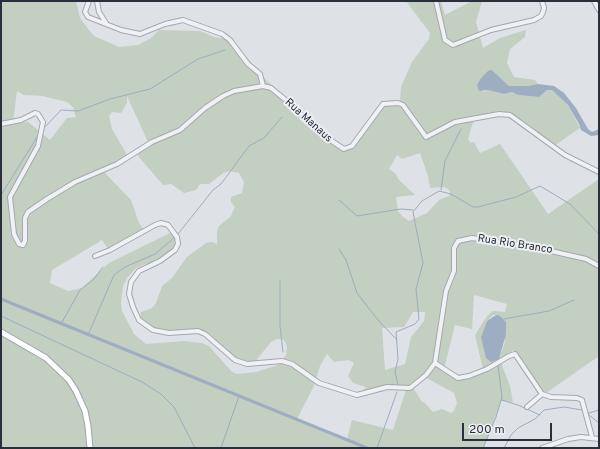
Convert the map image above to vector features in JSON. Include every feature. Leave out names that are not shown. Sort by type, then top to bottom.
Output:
[{"type":"main road","points":[[1,332],[46,358],[69,380],[85,411],[90,448]]},
{"type":"street","points":[[1,124],[21,120],[36,113],[43,122],[38,146],[10,197],[14,234],[20,244],[23,245],[25,241],[25,218],[28,212],[46,199],[75,182],[117,164],[152,142],[180,130],[205,108],[223,96],[234,91],[263,86],[260,74],[248,64],[230,40],[222,34],[188,21],[178,21],[165,24],[140,34],[121,30],[88,17],[85,12],[88,1]]},
{"type":"street","points":[[97,1],[99,12],[106,23]]},
{"type":"street","points":[[436,1],[444,40],[453,45],[486,32],[534,20],[541,16],[543,12],[544,8],[542,1]]},
{"type":"street","points":[[594,1],[599,10]]},
{"type":"street","name":"Rua Manaus","points":[[263,86],[271,88],[293,106],[318,132],[344,149],[352,146],[383,104],[398,103],[403,105],[426,137],[455,122],[499,114],[510,115],[558,150],[599,172]]},
{"type":"street","points":[[95,256],[110,250],[155,225],[161,223],[168,225],[177,237],[178,244],[175,250],[160,261],[136,274],[131,282],[129,294],[139,320],[153,330],[169,333],[198,331],[205,334],[235,360],[247,364],[282,361],[292,364],[319,383],[357,395],[387,387],[410,388],[416,385],[435,363],[458,378],[469,376],[487,369],[515,354],[542,394],[552,397],[570,397],[582,400],[592,437]]},
{"type":"street","name":"Rua Rio Branco","points":[[435,363],[446,291],[454,271],[454,248],[458,241],[472,238],[542,249],[586,259],[599,266]]},
{"type":"street","points":[[527,407],[542,394]]},
{"type":"street","points":[[542,448],[568,439],[592,437],[599,439]]},
{"type":"green space","points":[[1,1],[76,1],[80,18],[94,36],[119,47],[138,45],[151,38],[159,30],[200,31],[214,37],[226,39],[236,45],[267,81],[305,114],[317,127],[343,148],[353,148],[383,104],[400,101],[401,87],[412,62],[429,39],[430,33],[406,1],[441,1],[445,15],[472,1],[482,1],[476,22],[483,48],[500,38],[526,30],[525,37],[510,49],[507,63],[514,77],[535,80],[538,84],[528,86],[509,86],[492,70],[482,92],[488,90],[504,94],[512,92],[518,95],[539,97],[547,90],[552,90],[568,105],[580,128],[554,146],[530,125],[517,117],[498,111],[483,115],[474,121],[468,139],[471,143],[474,142],[480,153],[500,144],[548,214],[599,179],[599,356],[543,395],[513,350],[501,363],[510,386],[513,402],[501,401],[484,448],[1,448]],"holes":[[[17,91],[24,95],[43,96],[67,102],[73,107],[76,117],[67,118],[50,140],[28,122],[13,123]],[[127,96],[148,142],[136,149],[139,157],[163,185],[171,184],[184,193],[196,190],[200,184],[209,184],[223,173],[229,171],[239,173],[244,182],[242,193],[231,197],[231,202],[235,207],[231,216],[219,226],[217,231],[217,244],[212,242],[206,243],[187,257],[172,278],[162,286],[156,303],[152,308],[141,312],[140,319],[153,328],[167,331],[198,330],[209,333],[234,357],[246,362],[254,363],[271,342],[277,339],[284,340],[287,346],[286,355],[278,365],[256,372],[237,374],[232,372],[209,346],[202,343],[184,341],[146,344],[134,334],[122,311],[121,303],[123,286],[127,278],[136,268],[145,264],[160,262],[181,244],[174,231],[109,263],[82,288],[68,291],[50,283],[52,270],[102,240],[109,250],[146,233],[139,223],[131,200],[105,173],[127,155],[112,129],[109,116],[112,112],[121,113],[127,103]],[[420,153],[428,176],[430,188],[444,187],[450,192],[449,196],[439,200],[427,213],[409,221],[398,211],[396,197],[415,195],[398,179],[396,174],[389,169],[397,155],[402,159]],[[474,295],[507,304],[505,312],[493,311],[487,316],[475,335],[483,369],[457,378],[444,369],[455,325],[472,329]],[[413,312],[425,312],[424,321],[411,337],[405,364],[385,370],[382,328],[404,327]],[[493,315],[496,315],[505,342],[499,359],[481,337],[487,321]],[[327,354],[334,362],[349,360],[354,363],[348,376],[353,383],[366,387],[359,394],[388,386],[406,390],[393,430],[352,420],[347,439],[297,419],[314,386],[320,366]],[[425,377],[454,393],[457,403],[454,411],[451,413],[442,409],[433,412],[425,403],[422,402],[412,386]]]},
{"type":"water","points":[[492,70],[509,86],[528,86],[538,84],[554,86],[564,93],[576,108],[588,129],[592,132],[599,129],[599,135],[591,136],[581,130],[568,105],[552,90],[547,90],[539,97],[518,95],[512,92],[504,94],[488,90],[479,91],[477,85],[481,78],[488,71]]},
{"type":"water","points":[[496,315],[500,316],[506,322],[506,334],[499,359],[491,362],[486,358],[481,337],[487,321]]},
{"type":"waterway","points":[[44,128],[61,110],[78,111],[110,99],[150,89],[198,59],[225,50]]},
{"type":"waterway","points":[[178,234],[213,190],[221,184],[249,146],[264,138],[282,117]]},
{"type":"waterway","points":[[441,190],[445,161],[461,129]]},
{"type":"waterway","points":[[1,195],[39,134]]},
{"type":"waterway","points":[[398,385],[395,372],[398,359],[396,332],[415,324],[419,319],[416,289],[423,263],[413,212],[422,201],[439,191],[451,194],[473,207],[478,207],[516,197],[540,186],[570,204],[599,234]]},
{"type":"waterway","points":[[339,200],[357,216],[401,209],[413,210]]},
{"type":"waterway","points":[[88,335],[114,275],[125,267],[155,254],[175,237]]},
{"type":"waterway","points":[[339,249],[346,260],[357,293],[378,320],[397,340]]},
{"type":"waterway","points":[[61,324],[80,290],[93,280],[103,267]]},
{"type":"waterway","points":[[280,281],[280,326],[283,352]]},
{"type":"waterway","points":[[1,299],[367,448]]},
{"type":"waterway","points":[[504,319],[549,311],[574,300]]},
{"type":"waterway","points":[[1,316],[142,382],[161,394],[174,407],[195,448]]},
{"type":"waterway","points":[[483,448],[496,417],[502,397],[498,365]]},
{"type":"waterway","points":[[377,448],[397,392]]},
{"type":"waterway","points":[[221,448],[239,396]]},
{"type":"waterway","points":[[502,400],[518,405],[540,415]]},
{"type":"waterway","points":[[504,448],[511,435],[518,428],[535,419],[544,410],[564,407],[582,410]]},
{"type":"waterway","points":[[587,410],[589,415],[599,423]]},
{"type":"waterway","points":[[589,413],[599,410]]}]
